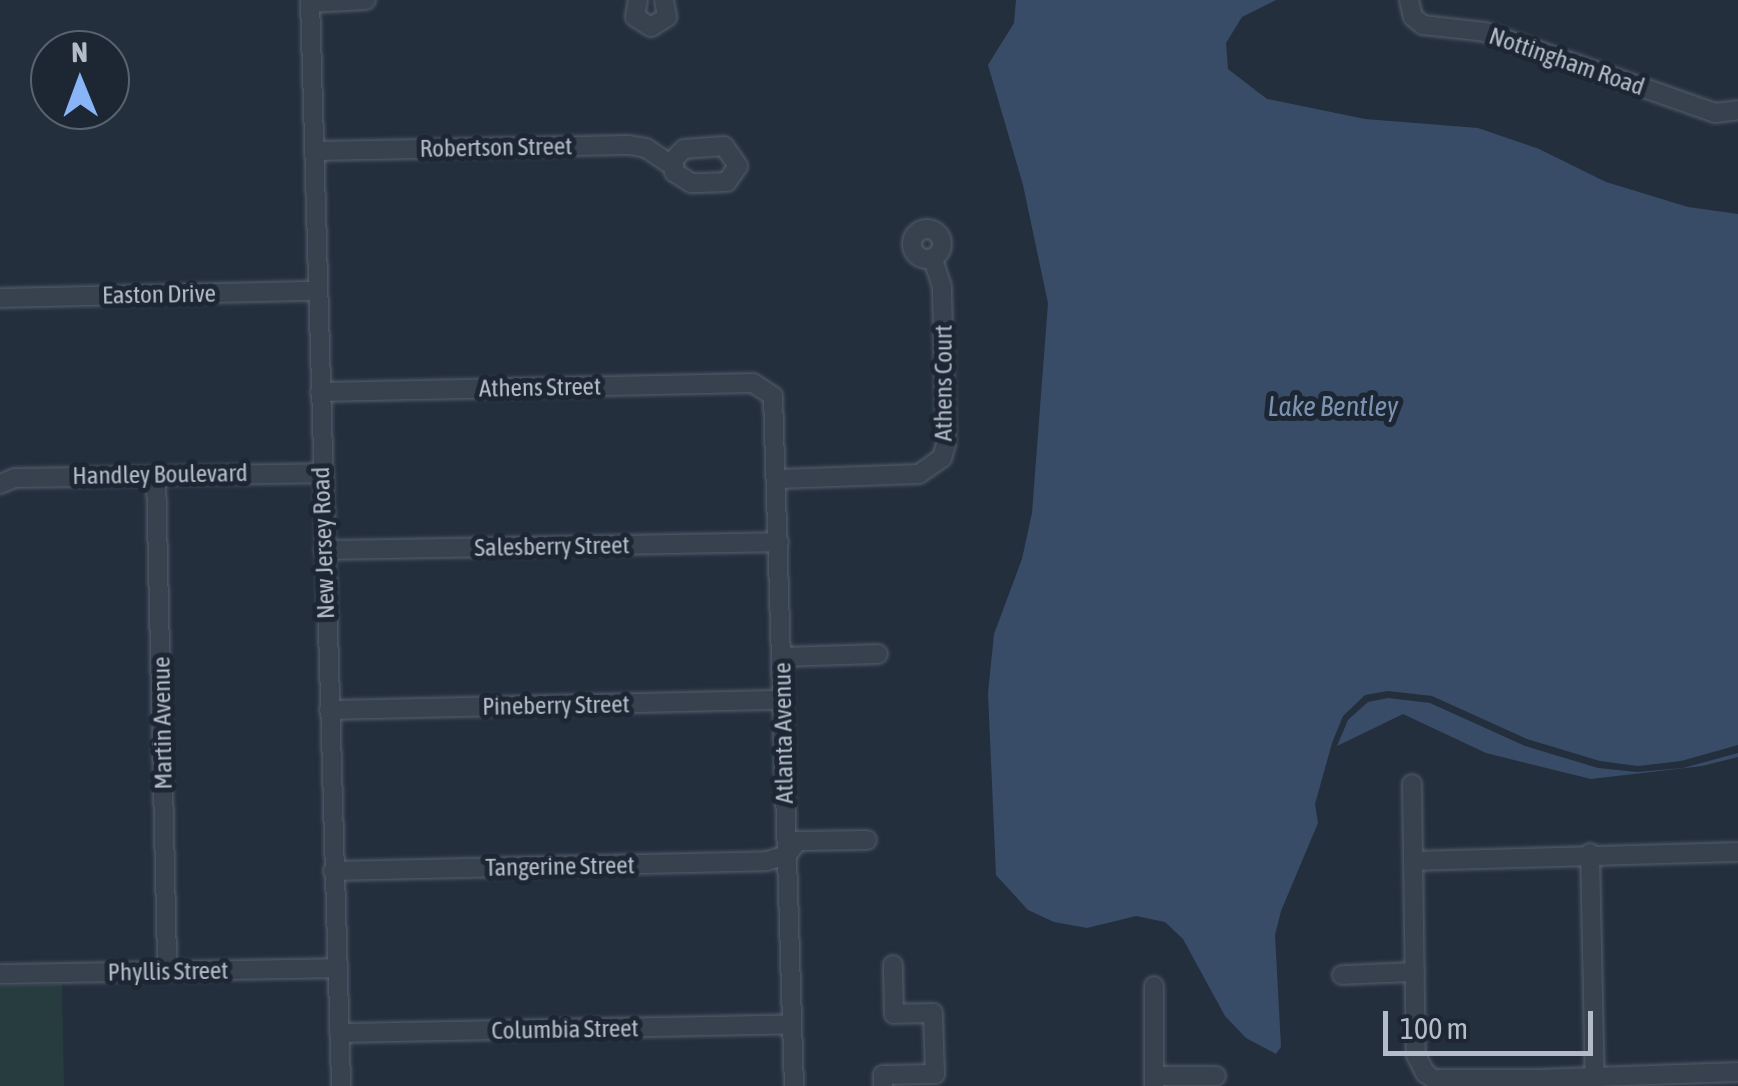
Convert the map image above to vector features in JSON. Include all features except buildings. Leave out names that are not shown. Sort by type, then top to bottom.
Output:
[{"type":"street","points":[[310,1],[366,0]]},
{"type":"street","points":[[633,1],[639,22],[651,27],[667,17],[664,0]]},
{"type":"street","name":"Nottingham Road","points":[[1409,0],[1413,17],[1422,25],[1485,32],[1715,113],[1738,110]]},
{"type":"street","name":"New Jersey Road","points":[[310,1],[341,1086]]},
{"type":"street","name":"Robertson Street","points":[[315,152],[630,145],[646,148],[673,166]]},
{"type":"street","name":"Athens Court","points":[[778,479],[919,474],[942,458],[946,444],[942,286],[932,259]]},
{"type":"street","name":"Easton Drive","points":[[0,298],[317,291]]},
{"type":"street","name":"Atlanta Avenue","points":[[760,385],[772,396],[778,479],[794,1086]]},
{"type":"street","name":"Athens Street","points":[[320,392],[760,385]]},
{"type":"street","name":"Handley Boulevard","points":[[0,484],[14,478],[321,472]]},
{"type":"street","name":"Martin Avenue","points":[[156,475],[167,971]]},
{"type":"street","name":"Salesberry Street","points":[[324,550],[779,542]]},
{"type":"street","points":[[782,657],[878,654]]},
{"type":"street","name":"Pineberry Street","points":[[329,710],[783,700]]},
{"type":"street","points":[[1412,784],[1416,1056],[1425,1073],[1434,1080],[1595,1081],[1738,1072]]},
{"type":"street","name":"Tangerine Street","points":[[333,871],[766,861],[786,855],[798,841],[866,840]]},
{"type":"street","points":[[1413,861],[1590,853],[1738,852]]},
{"type":"street","points":[[1590,853],[1595,1081]]},
{"type":"street","points":[[884,1086],[883,1076],[921,1080],[935,1074],[933,1013],[894,1014],[893,965]]},
{"type":"street","name":"Phyllis Street","points":[[0,974],[337,968]]},
{"type":"street","points":[[1342,975],[1414,972]]},
{"type":"street","points":[[1154,986],[1154,1081],[1216,1076]]},
{"type":"street","name":"Columbia Street","points":[[340,1033],[791,1024]]},
{"type":"green space","points":[[62,984],[64,1086],[0,1086],[0,986]]},
{"type":"water","name":"Lake Bentley","points":[[1016,0],[1276,0],[1242,17],[1226,43],[1228,69],[1267,99],[1365,119],[1478,128],[1539,149],[1606,182],[1688,207],[1738,214],[1738,745],[1681,761],[1638,766],[1600,761],[1527,739],[1432,696],[1388,691],[1365,695],[1343,716],[1332,743],[1315,804],[1318,823],[1281,911],[1275,935],[1281,1047],[1276,1054],[1246,1038],[1225,1016],[1183,939],[1165,922],[1136,916],[1087,928],[1054,922],[1028,910],[996,875],[988,693],[994,634],[1022,559],[1032,513],[1048,303],[1023,185],[988,65],[1014,23]]},
{"type":"water","points":[[1388,698],[1430,703],[1525,746],[1598,768],[1637,772],[1683,768],[1738,753],[1738,757],[1702,766],[1591,779],[1486,753],[1403,714],[1337,746],[1348,720],[1368,702]]}]
